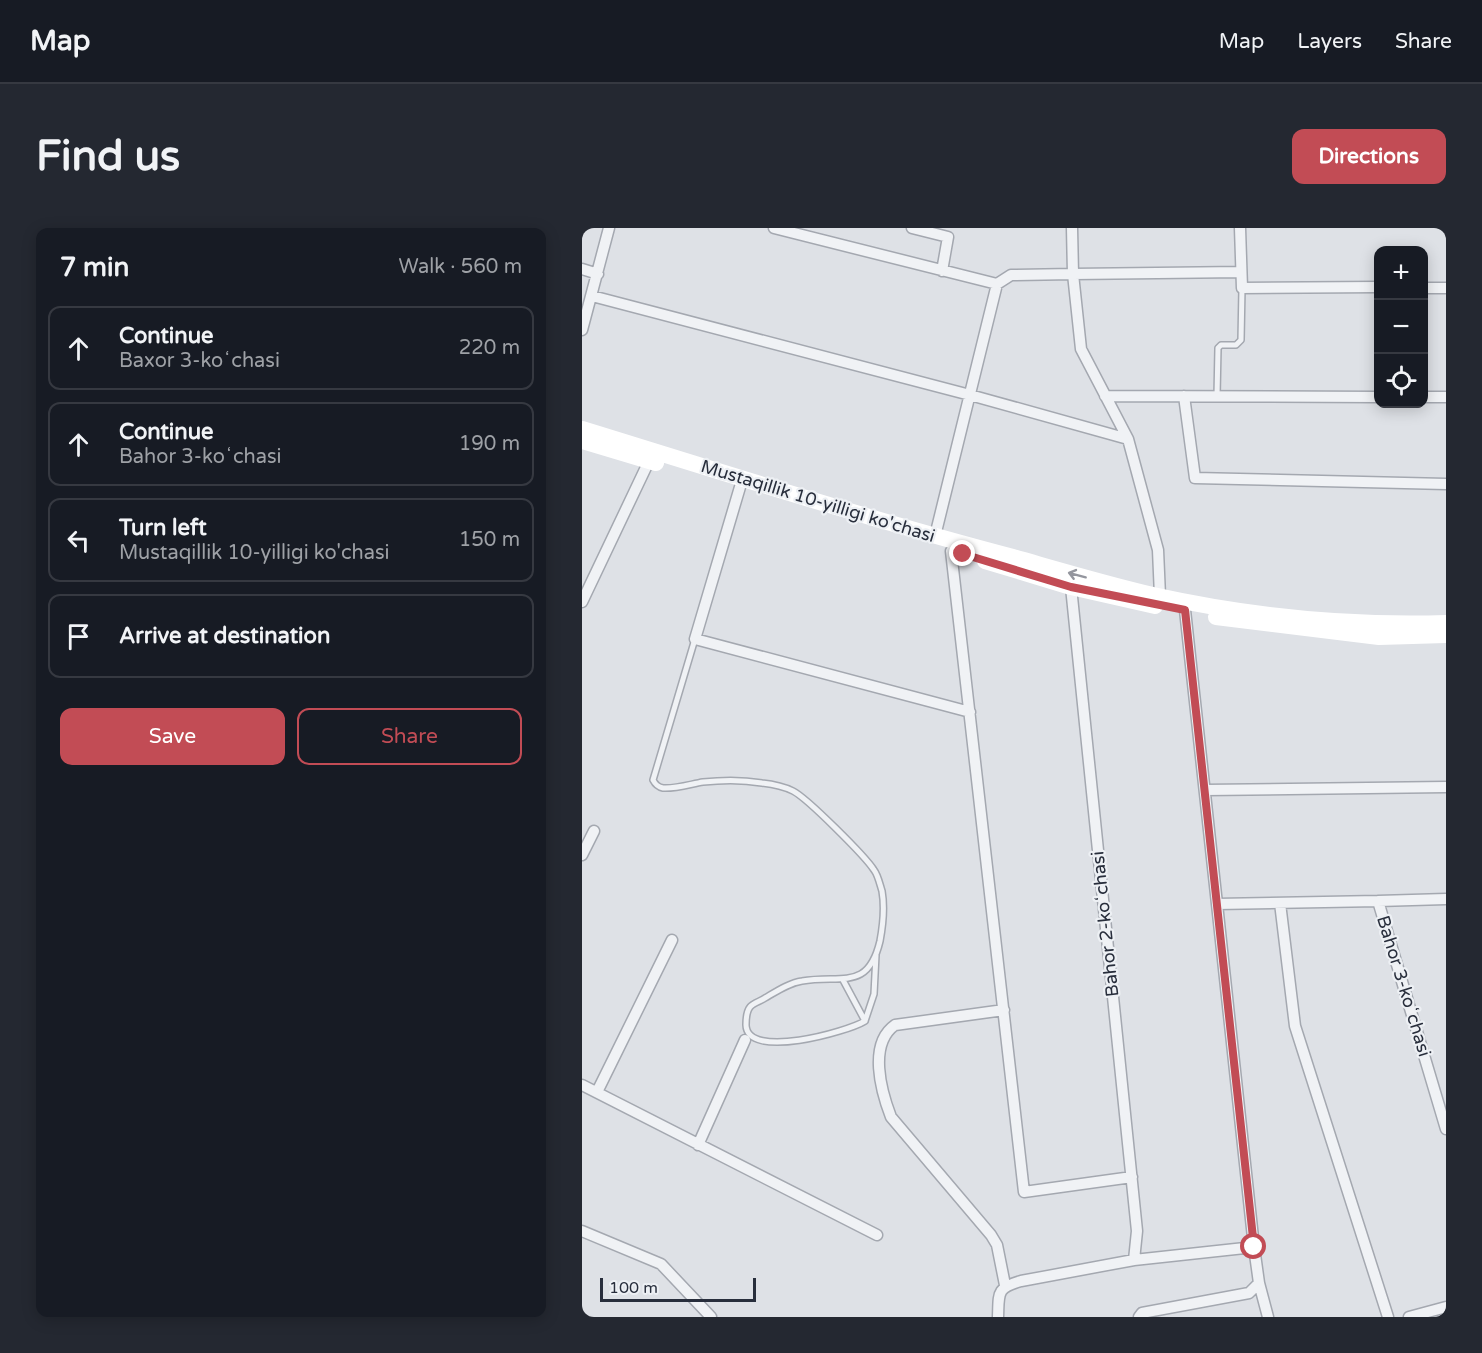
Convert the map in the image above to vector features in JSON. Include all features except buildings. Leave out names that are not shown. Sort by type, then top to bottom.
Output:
[{"type":"main road","name":"Mustaqillik 10-yilligi ko'chasi","points":[[582,429],[935,536],[1160,596],[1254,612],[1317,619],[1391,625],[1446,623]]},
{"type":"main road","name":"Mustaqillik 10-yilligi ko'chasi","points":[[582,441],[1071,587],[1243,622],[1368,636],[1446,635]]},
{"type":"street","points":[[582,330],[609,228]]},
{"type":"street","points":[[774,228],[997,284]]},
{"type":"street","points":[[912,228],[948,237],[942,270]]},
{"type":"street","points":[[1072,228],[1073,274],[1080,349],[1128,439],[1158,550],[1160,596]]},
{"type":"street","points":[[1240,228],[1242,288],[1374,287]]},
{"type":"street","points":[[582,269],[598,274]]},
{"type":"street","points":[[935,536],[997,284],[1011,275],[1241,272]]},
{"type":"street","points":[[1428,288],[1446,288]]},
{"type":"street","points":[[592,296],[1128,439]]},
{"type":"street","points":[[1105,396],[1374,397]]},
{"type":"street","points":[[1185,396],[1195,478],[1446,484]]},
{"type":"street","points":[[1428,397],[1446,397]]},
{"type":"street","points":[[582,602],[649,461]]},
{"type":"street","points":[[740,488],[695,639],[970,712]]},
{"type":"street","points":[[951,551],[1024,1192],[1131,1177]]},
{"type":"street","name":"Bahor 2-koʻchasi","points":[[1071,587],[1137,1232],[1134,1260]]},
{"type":"street","points":[[1185,610],[1254,1247],[1259,1283],[1268,1317]]},
{"type":"street","points":[[1205,790],[1446,787]]},
{"type":"street","points":[[582,855],[594,831]]},
{"type":"street","points":[[1378,901],[1446,900]]},
{"type":"street","name":"Bahor 3-koʻchasi","points":[[1217,904],[1378,901],[1446,1129]]},
{"type":"street","points":[[1280,903],[1295,1026],[1388,1317]]},
{"type":"street","points":[[597,1092],[672,940]]},
{"type":"street","points":[[1004,1010],[895,1025],[887,1030],[878,1063],[882,1093],[891,1117],[991,1235],[997,1245],[1005,1285]]},
{"type":"street","points":[[698,1145],[744,1040]]},
{"type":"street","points":[[582,1084],[877,1235]]},
{"type":"street","points":[[582,1231],[661,1264],[711,1317]]},
{"type":"street","points":[[998,1317],[999,1293],[1005,1285],[1134,1260],[1254,1247]]},
{"type":"street","points":[[1139,1317],[1142,1313],[1249,1293],[1259,1283]]},
{"type":"street","points":[[1409,1317],[1446,1306]]},
{"type":"lane","points":[[1217,396],[1218,348],[1221,345],[1236,345],[1241,340],[1242,288]]},
{"type":"lane","points":[[695,639],[653,780],[656,785],[664,788],[708,782],[761,782],[793,791],[826,820],[874,871],[882,891],[884,912],[876,955],[874,994],[865,1022],[855,1028],[824,1036],[779,1042],[764,1042],[752,1037],[746,1029],[746,1017],[750,1007],[781,988],[800,981],[843,980],[859,976],[870,968],[876,955]]},
{"type":"lane","points":[[843,980],[865,1022]]},
{"type":"route","points":[[963,554],[1071,587],[1185,610],[1254,1247]]}]
